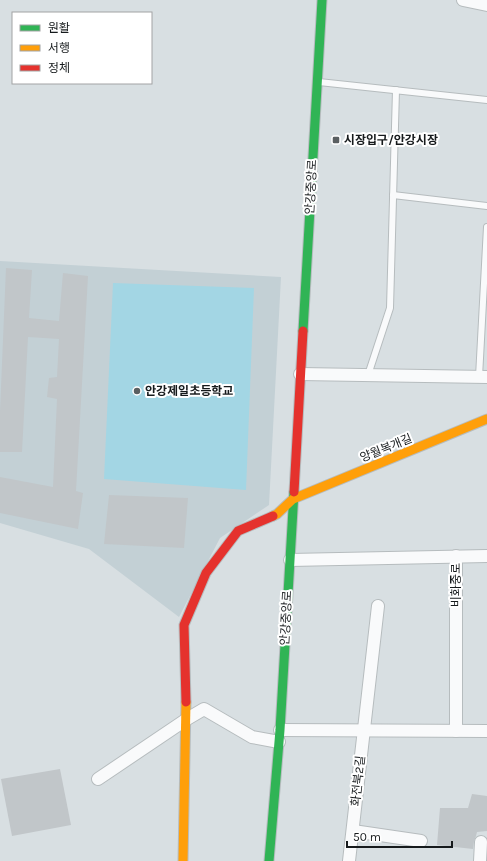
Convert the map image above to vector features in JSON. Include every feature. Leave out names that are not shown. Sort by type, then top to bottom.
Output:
[{"type":"main road","name":"안강중앙로","points":[[269,861],[279,736],[290,560],[322,0]]},
{"type":"main road","name":"양월복개길","points":[[293,499],[487,419]]},
{"type":"main road","points":[[183,861],[187,718],[184,625],[206,573],[238,531],[277,514],[293,499]]},
{"type":"street","points":[[463,0],[487,5]]},
{"type":"street","points":[[300,374],[483,377]]},
{"type":"street","points":[[456,556],[487,556]]},
{"type":"street","name":"비화중로","points":[[290,560],[456,556],[456,731]]},
{"type":"street","name":"화전북2길","points":[[349,861],[378,606]]},
{"type":"street","points":[[98,779],[187,718],[204,709],[252,737],[363,730],[487,731]]},
{"type":"street","points":[[353,831],[421,841]]},
{"type":"street","points":[[480,861],[481,842]]},
{"type":"lane","points":[[318,81],[487,100]]},
{"type":"lane","points":[[368,375],[390,308],[396,90]]},
{"type":"lane","points":[[393,195],[487,206]]},
{"type":"lane","points":[[483,377],[487,227]]},
{"type":"shaded area","name":"안강제일초등학교","points":[[0,261],[281,277],[269,505],[220,538],[179,617],[89,549],[0,523]]},
{"type":"shaded area","points":[[113,283],[254,288],[246,490],[104,479]]},
{"type":"building","points":[[6,268],[32,270],[29,318],[59,321],[63,273],[88,276],[76,491],[83,493],[78,529],[0,513],[0,477],[53,487],[57,399],[47,397],[49,378],[57,377],[59,339],[28,337],[22,452],[0,452],[0,412]]},
{"type":"building","points":[[109,495],[188,498],[184,548],[104,544]]},
{"type":"building","points":[[60,769],[71,825],[12,836],[1,779]]},
{"type":"building","points":[[472,794],[487,796],[487,831],[477,832],[473,849],[437,845],[440,808],[468,808]]},
{"type":"traffic: fast","points":[[303,331],[322,0]]},
{"type":"traffic: fast","points":[[269,861],[280,730],[294,492]]},
{"type":"traffic: slow","points":[[273,516],[293,499],[487,419]]},
{"type":"traffic: slow","points":[[183,861],[186,702]]},
{"type":"traffic: jam","points":[[294,492],[303,331]]},
{"type":"traffic: jam","points":[[186,702],[184,625],[206,573],[238,531],[273,516]]},
{"type":"place","name":"시장입구/안강시장","points":[[336,140]]},
{"type":"place","name":"안강제일초등학교","points":[[137,391]]}]
